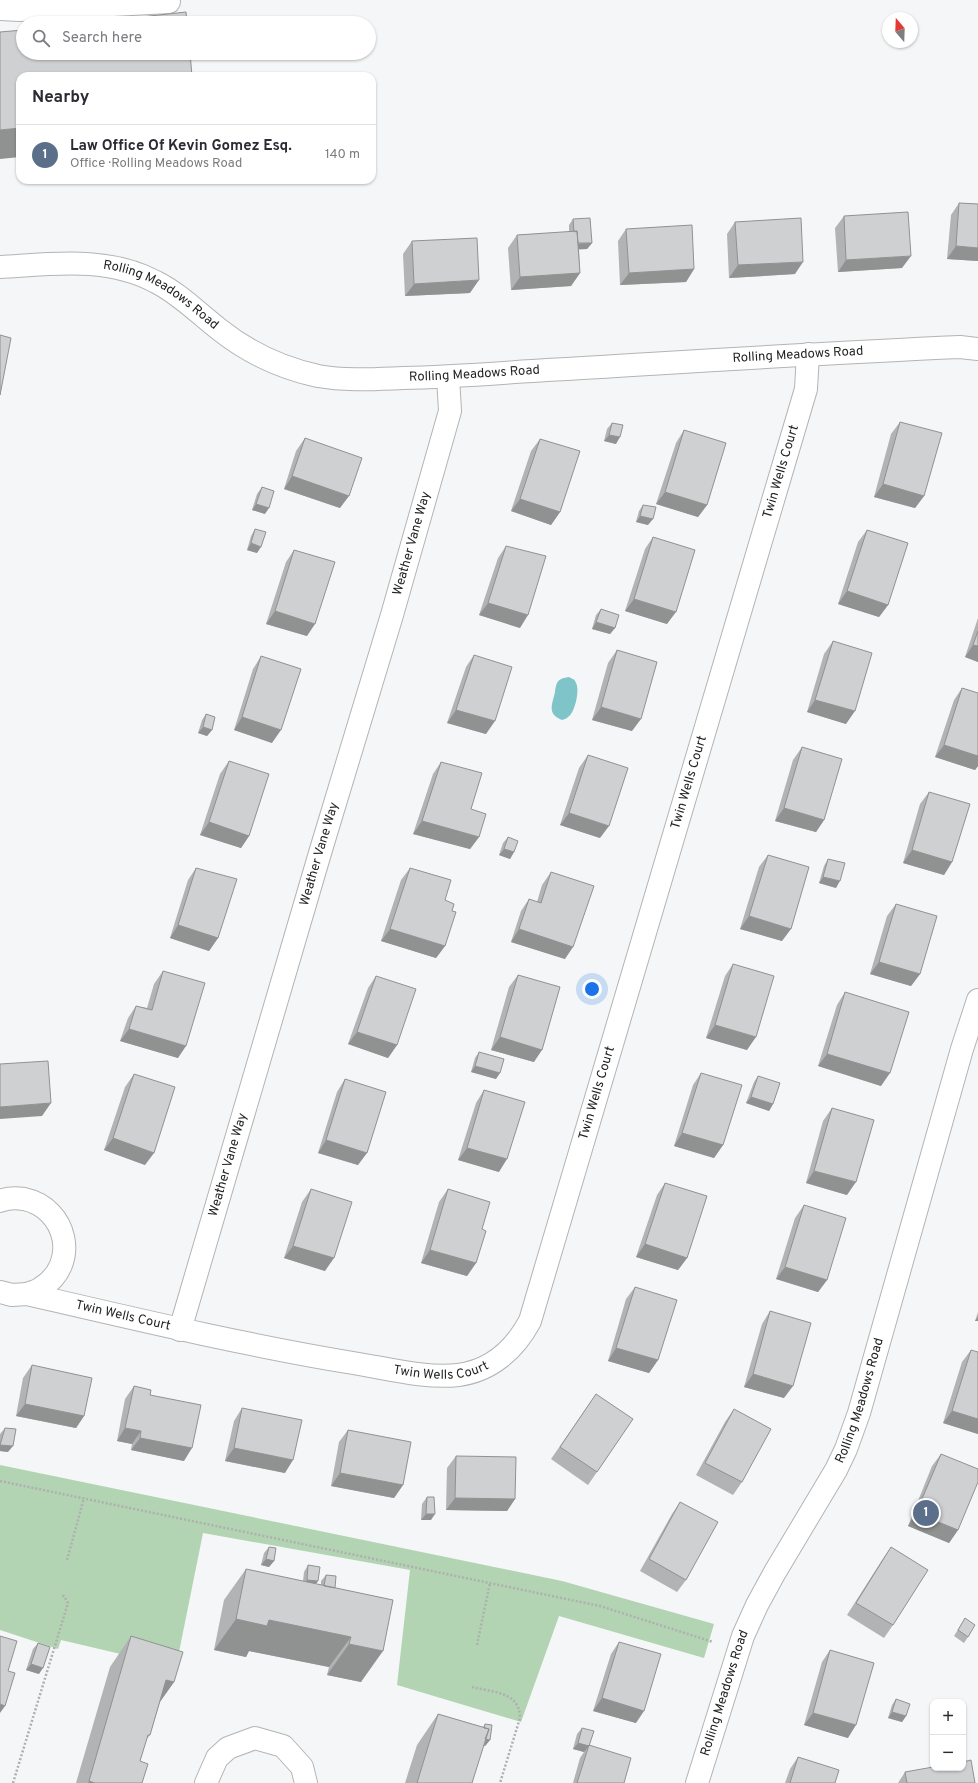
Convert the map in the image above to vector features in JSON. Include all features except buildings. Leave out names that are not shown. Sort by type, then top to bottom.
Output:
[{"type":"street","points":[[0,9],[20,10],[169,2]]},
{"type":"street","name":"Rolling Meadows Road","points":[[0,267],[82,263],[121,268],[154,281],[170,290],[221,331],[248,350],[273,363],[319,376],[359,379],[448,377],[808,354],[960,347],[978,349]]},
{"type":"street","name":"Twin Wells Court","points":[[0,1292],[12,1295],[27,1294],[180,1330],[340,1360],[438,1376],[459,1375],[479,1370],[497,1360],[522,1336],[530,1321],[806,389],[808,354]]},
{"type":"street","name":"Weather Vane Way","points":[[180,1330],[320,853],[399,593],[450,411],[448,377]]},
{"type":"street","name":"Rolling Meadows Road","points":[[697,1783],[743,1636],[757,1605],[775,1572],[836,1470],[849,1442],[970,1052],[978,1000]]},
{"type":"street","name":"Twin Wells Court","points":[[0,1201],[19,1198],[34,1201],[47,1209],[57,1220],[63,1235],[64,1250],[61,1265],[53,1278],[41,1288],[27,1294]]},
{"type":"street","points":[[206,1783],[217,1758],[228,1748],[255,1738],[283,1746],[302,1767],[306,1783]]},
{"type":"path","points":[[0,1481],[600,1606],[717,1644]]},
{"type":"path","points":[[67,1560],[84,1498]]},
{"type":"path","points":[[478,1645],[490,1583]]},
{"type":"path","points":[[13,1783],[68,1603],[64,1596],[61,1596]]},
{"type":"path","points":[[472,1687],[508,1696],[515,1701],[520,1712],[520,1718],[500,1783]]},
{"type":"green space","points":[[0,1465],[562,1581],[714,1624],[704,1658],[559,1616],[521,1722],[397,1685],[410,1570],[203,1533],[176,1667],[61,1640],[58,1649],[0,1630]]},
{"type":"water","points":[[569,677],[576,682],[577,696],[571,715],[562,720],[557,718],[552,712],[552,705],[558,681]]},
{"type":"place","name":"Law Office Of Kevin Gomez Esq.","points":[[926,1513]]}]
